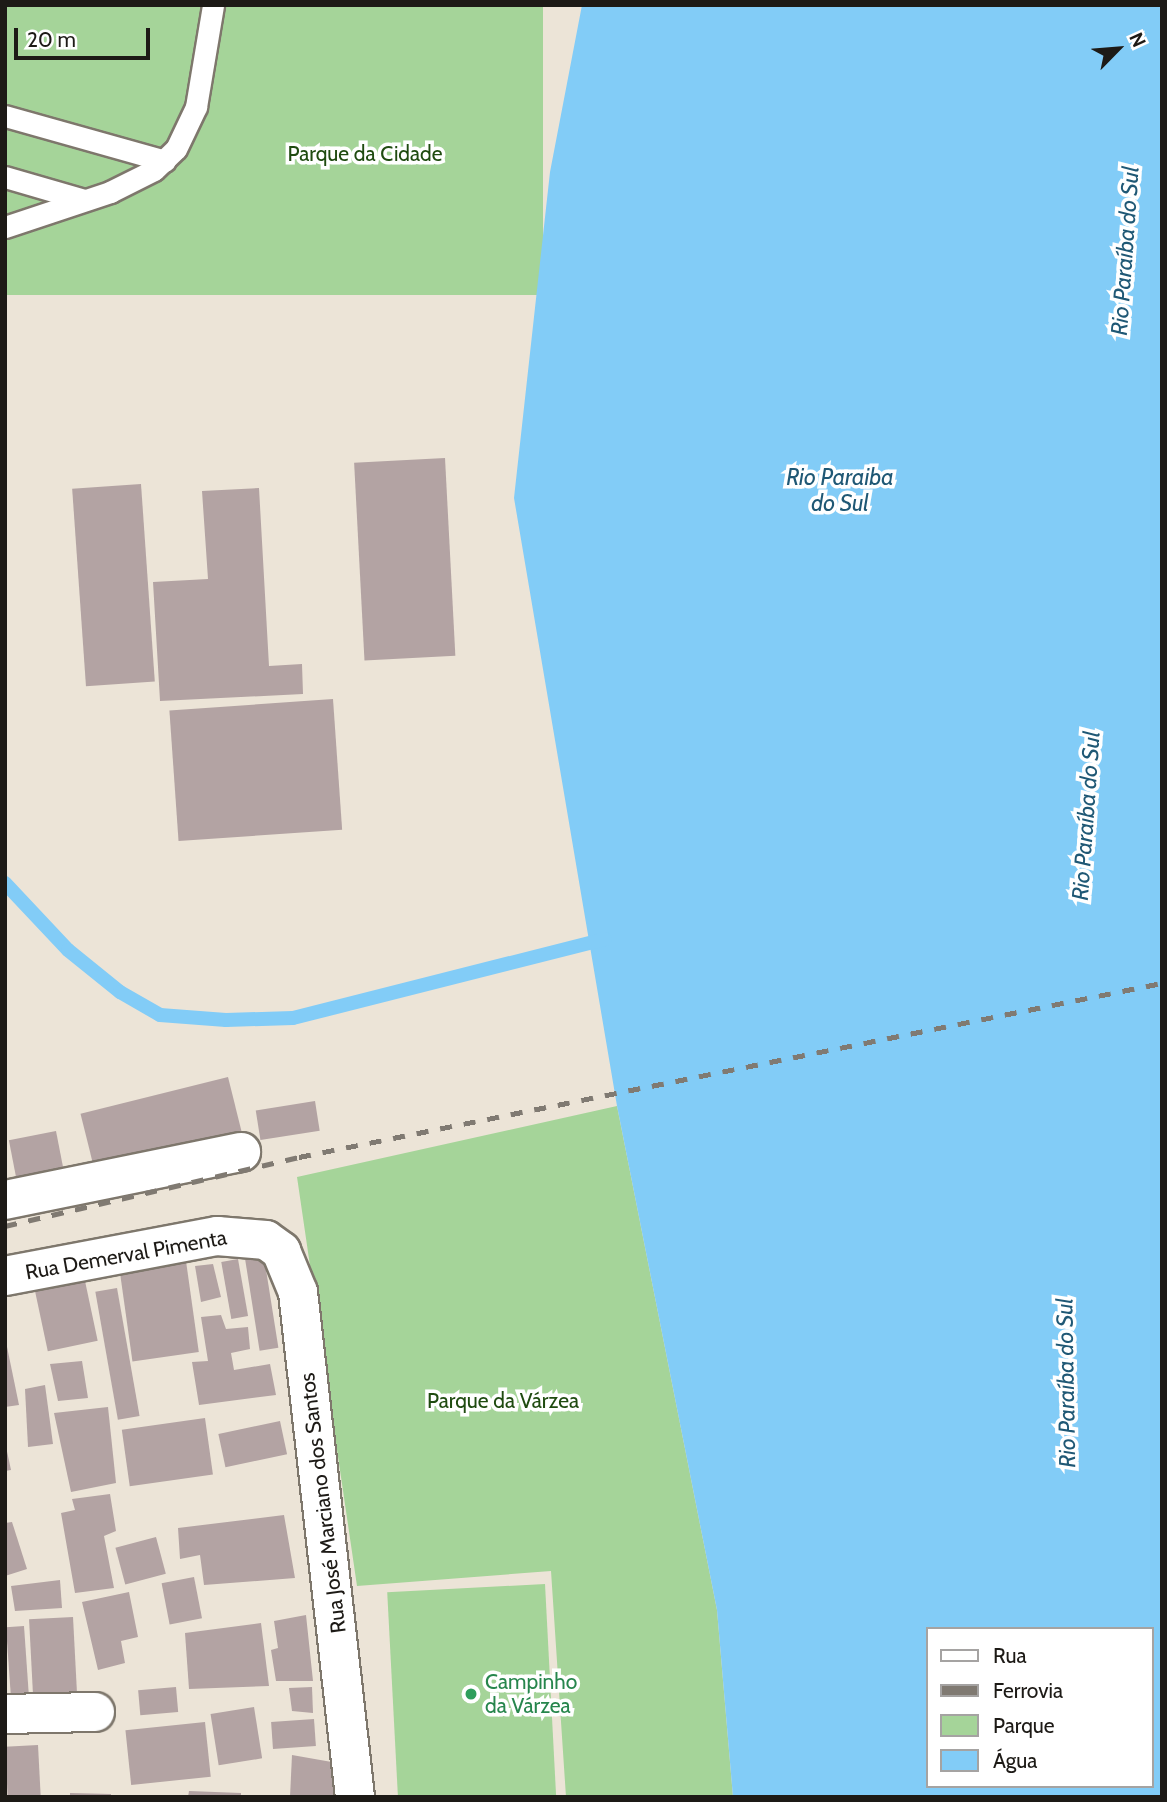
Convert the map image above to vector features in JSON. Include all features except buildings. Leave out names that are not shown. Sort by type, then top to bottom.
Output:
[{"type":"street","points":[[5,1200],[241,1152]]},
{"type":"street","name":"Rua Demerval Pimenta","points":[[5,1276],[217,1236],[248,1236]]},
{"type":"street","name":"Rua José Marciano dos Santos","points":[[248,1236],[266,1240],[282,1251],[298,1292],[355,1797]]},
{"type":"street","points":[[5,1714],[95,1712]]},
{"type":"lane","points":[[5,227],[131,182],[165,161],[190,126],[213,5]]},
{"type":"lane","points":[[5,116],[165,161]]},
{"type":"lane","points":[[5,177],[84,200]]},
{"type":"green space","name":"Parque da Cidade","points":[[5,5],[543,5],[543,295],[5,295]]},
{"type":"green space","name":"Parque da Várzea","points":[[617,1106],[717,1610],[733,1797],[566,1797],[551,1571],[357,1586],[297,1177]]},
{"type":"green space","name":"Campinho da Várzea","points":[[545,1584],[556,1797],[398,1797],[387,1592]]},
{"type":"water","name":"Rio Paraiba do Sul","points":[[582,5],[1162,5],[1162,1797],[733,1797],[717,1610],[617,1106],[514,498],[550,172]]},
{"type":"waterway","points":[[5,883],[68,950],[120,992],[160,1015],[226,1020],[293,1018],[605,939]]},
{"type":"railway","points":[[5,1226],[299,1157],[1162,983]]},
{"type":"place","name":"Campinho da Várzea","points":[[471,1694]]},
{"type":"water label","name":"Rio Paraíba do Sul","points":[[1125,251]]},
{"type":"water label","name":"Rio Paraíba do Sul","points":[[1086,816]]},
{"type":"water label","name":"Rio Paraíba do Sul","points":[[1066,1383]]}]
